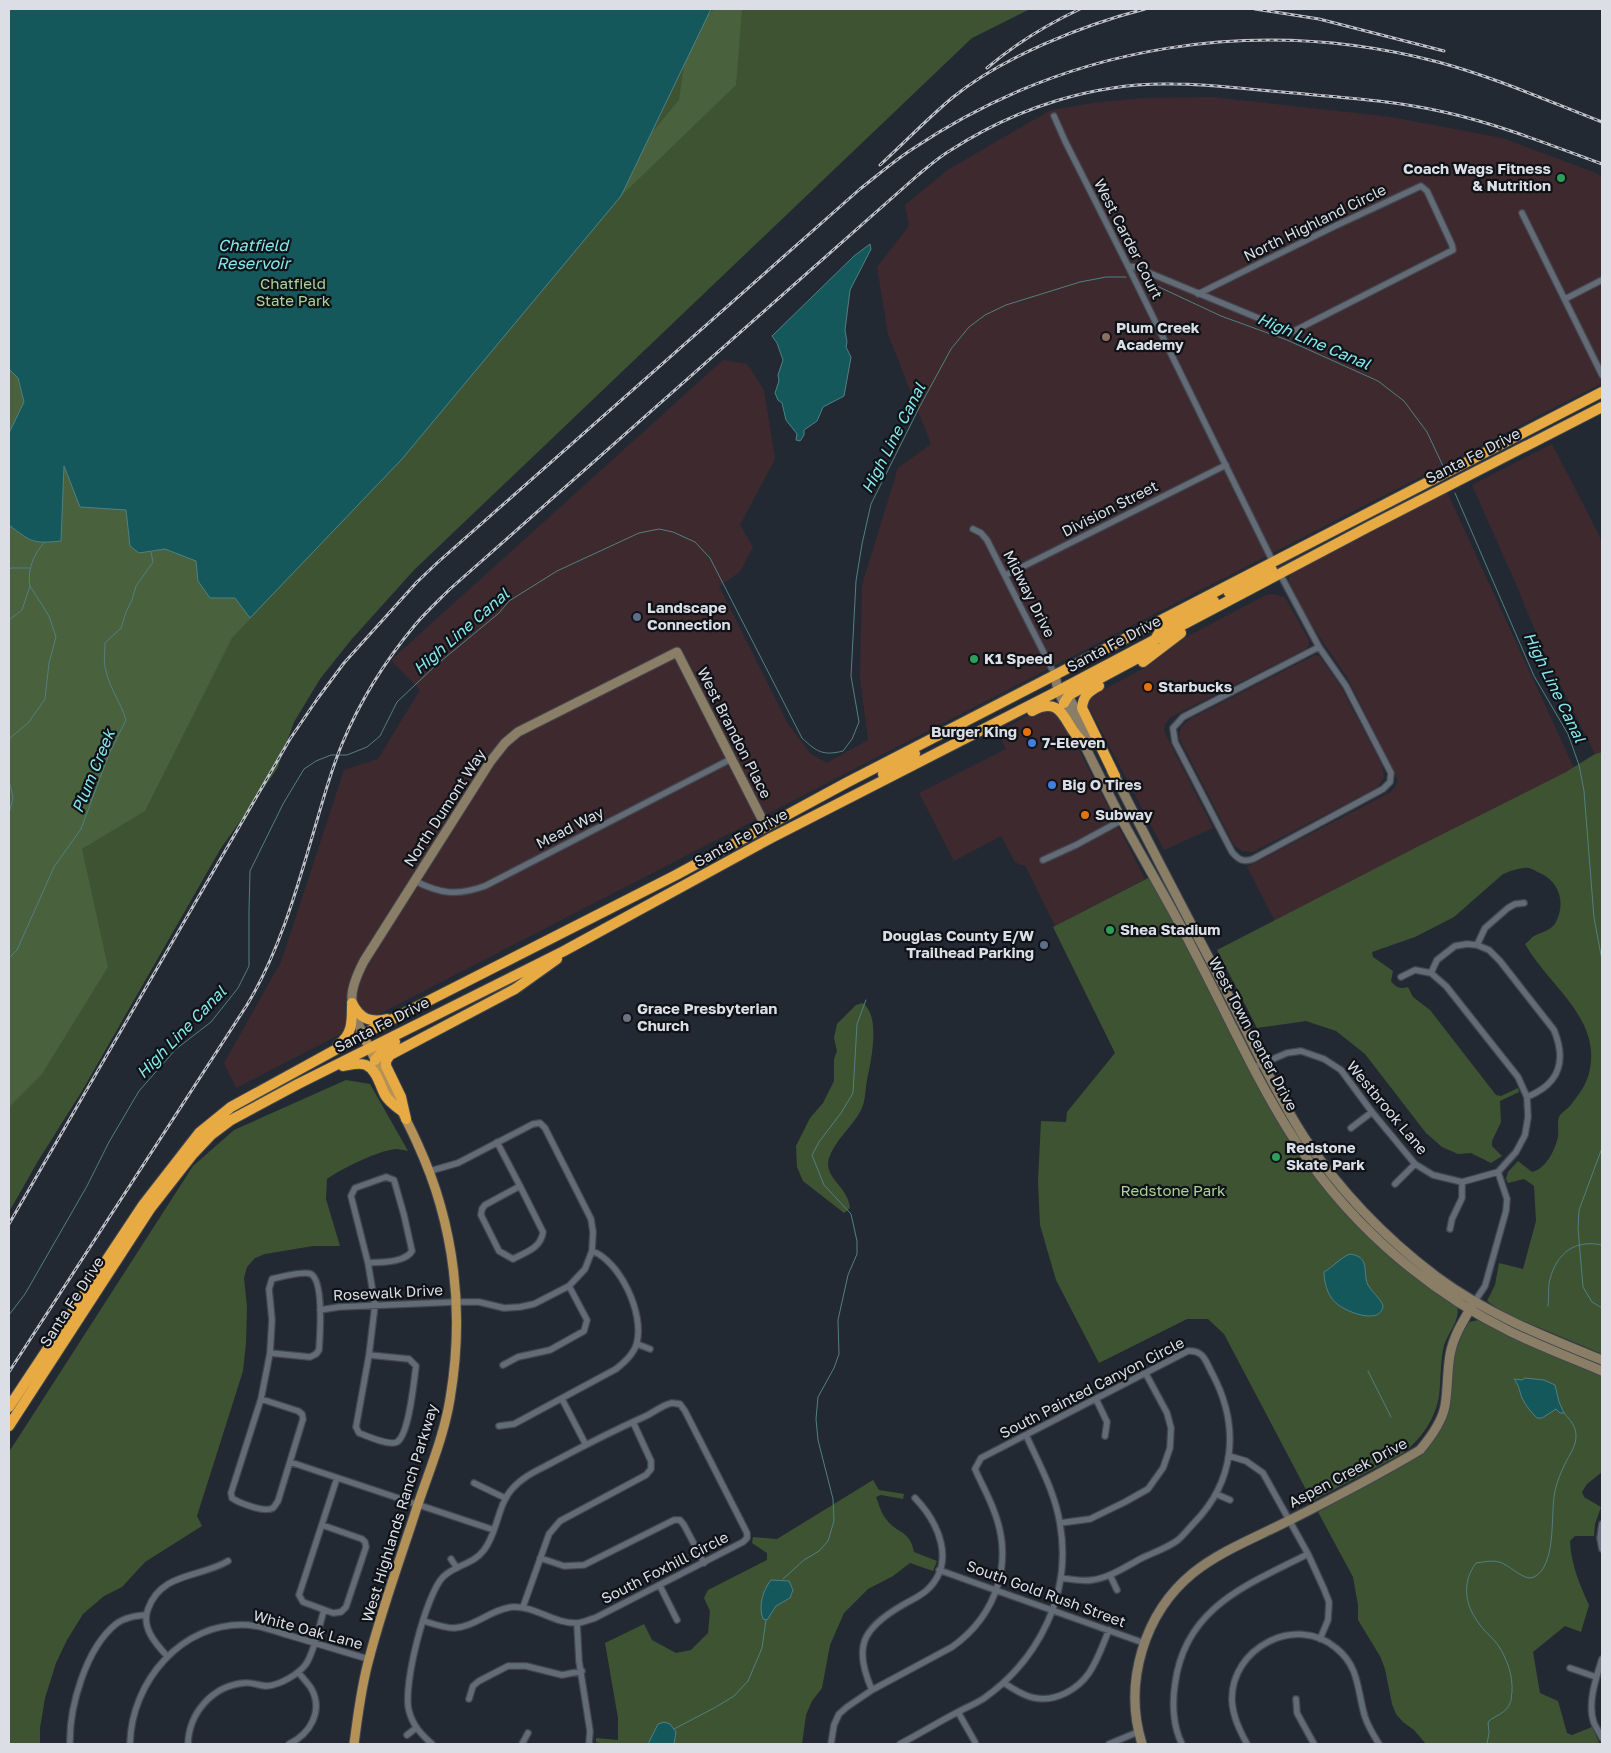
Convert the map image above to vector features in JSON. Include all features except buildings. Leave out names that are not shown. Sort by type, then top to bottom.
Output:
[{"type":"highway","name":"Santa Fe Drive","points":[[9,1407],[143,1205],[199,1133],[231,1107],[400,1016],[690,868],[934,737],[1602,392]]},
{"type":"highway","name":"Santa Fe Drive","points":[[1155,640],[1599,407]]},
{"type":"highway","name":"Santa Fe Drive","points":[[9,1426],[150,1209],[193,1154],[211,1135],[231,1120],[266,1100],[520,971],[564,951],[745,852],[938,752],[1136,659],[1144,654],[1160,631],[1170,624],[1312,550],[1362,520],[1371,511]]},
{"type":"highway","points":[[1115,776],[1082,708],[1082,700],[1093,689],[1142,663],[1183,631],[1190,621]]},
{"type":"highway","points":[[938,752],[961,747],[1038,707],[1045,706],[1056,708],[1062,712],[1075,736],[1083,742]]},
{"type":"highway","points":[[745,852],[746,846],[874,779],[914,755],[934,737]]},
{"type":"highway","points":[[375,1060],[391,1044],[512,984],[528,960],[536,954],[667,886],[690,868]]},
{"type":"highway","points":[[404,1115],[401,1097],[386,1066],[386,1060],[390,1056],[528,981],[557,959],[564,951]]},
{"type":"highway","points":[[352,1003],[359,1014],[367,1020],[377,1021],[400,1016]]},
{"type":"highway","points":[[321,1058],[341,1043],[348,1035],[352,1023],[352,1003]]},
{"type":"highway","points":[[330,1068],[356,1064],[368,1066],[374,1072],[386,1096],[404,1115]]},
{"type":"main road","name":"West Highlands Ranch Parkway","points":[[354,1744],[368,1659],[439,1445],[450,1400],[455,1354],[456,1302],[453,1266],[440,1205],[430,1171],[418,1142],[363,1036]]},
{"type":"street","name":"West Carder Court","points":[[1054,116],[1273,562]]},
{"type":"street","name":"North Highland Circle","points":[[1128,266],[1135,267],[1198,294],[1292,332],[1453,250],[1427,191],[1421,186],[1198,294]]},
{"type":"street","points":[[1522,213],[1602,375]]},
{"type":"street","points":[[1565,300],[1602,280]]},
{"type":"street","name":"Division Street","points":[[1006,575],[1226,465]]},
{"type":"street","name":"Midway Drive","points":[[973,529],[981,533],[987,540],[1056,675]]},
{"type":"street","points":[[1280,574],[1319,647],[1346,686],[1391,773],[1390,782],[1383,789],[1248,862],[1242,861],[1232,852],[1175,742],[1173,728],[1183,717],[1319,647]]},
{"type":"street","name":"West Brandon Place","points":[[677,652],[766,827]]},
{"type":"street","name":"North Dumont Way","points":[[352,1003],[353,986],[364,961],[490,762],[505,743],[518,732],[677,652]]},
{"type":"street","name":"West Town Center Drive","points":[[1056,675],[1083,742],[1122,820],[1178,920],[1254,1067],[1290,1132],[1342,1203],[1359,1222],[1397,1257],[1433,1286],[1602,1360]]},
{"type":"street","name":"West Town Center Drive","points":[[1063,694],[1106,766],[1115,776],[1282,1100],[1304,1136],[1345,1191],[1392,1240],[1473,1305],[1519,1336],[1602,1370]]},
{"type":"street","name":"Mead Way","points":[[415,881],[434,890],[446,892],[460,893],[480,888],[731,759]]},
{"type":"street","points":[[1043,860],[1122,820]]},
{"type":"street","points":[[1477,945],[1484,928],[1508,908],[1515,904],[1524,903]]},
{"type":"street","points":[[1430,973],[1438,960],[1455,946],[1477,945],[1489,950],[1500,961],[1554,1030],[1561,1054],[1560,1067],[1552,1081],[1540,1092],[1527,1097]]},
{"type":"street","points":[[1401,977],[1415,970],[1430,973],[1446,986],[1518,1077],[1527,1097],[1528,1117],[1525,1135],[1516,1152],[1498,1172]]},
{"type":"street","points":[[352,1003],[363,1036]]},
{"type":"street","name":"Westbrook Lane","points":[[1254,1067],[1287,1052],[1301,1051],[1324,1058],[1341,1070],[1372,1112],[1415,1164],[1432,1175],[1462,1182],[1498,1172]]},
{"type":"street","points":[[1351,1128],[1372,1112]]},
{"type":"street","points":[[430,1171],[458,1163],[533,1124],[540,1123],[545,1128],[591,1219],[593,1232],[592,1251],[584,1269],[569,1286],[587,1320],[584,1330],[550,1350],[518,1357],[503,1364]]},
{"type":"street","points":[[497,1142],[520,1186],[543,1232],[542,1239],[536,1246],[514,1259],[499,1251],[481,1215],[485,1204],[520,1186]]},
{"type":"street","points":[[1395,1184],[1415,1164]]},
{"type":"street","name":"Aspen Creek Drive","points":[[1142,1744],[1138,1732],[1134,1695],[1137,1668],[1144,1643],[1158,1614],[1169,1598],[1194,1572],[1215,1558],[1420,1450],[1429,1439],[1445,1407],[1450,1355],[1456,1335],[1485,1286],[1506,1212],[1507,1200],[1498,1172]]},
{"type":"street","points":[[368,1263],[404,1258],[410,1255],[412,1251],[394,1180],[386,1177],[355,1188],[351,1196],[368,1263],[374,1305],[369,1355],[356,1427],[359,1433],[390,1443],[397,1442],[402,1436],[410,1407],[416,1366],[409,1359],[369,1355]]},
{"type":"street","points":[[1450,1229],[1452,1219],[1462,1198],[1462,1182]]},
{"type":"street","points":[[499,1426],[514,1424],[616,1370],[628,1360],[637,1344],[638,1324],[633,1301],[613,1264],[599,1253],[592,1251]]},
{"type":"street","points":[[261,1399],[302,1414],[303,1425],[278,1501],[272,1508],[265,1510],[232,1498],[232,1488],[261,1399],[270,1353],[272,1320],[269,1289],[272,1279],[306,1273],[313,1275],[317,1281],[320,1310],[319,1350],[310,1357],[270,1353]]},
{"type":"street","name":"Rosewalk Drive","points":[[320,1310],[339,1307],[456,1302],[479,1302],[504,1308],[520,1307],[534,1304],[569,1286]]},
{"type":"street","points":[[637,1344],[650,1349]]},
{"type":"street","name":"South Painted Canyon Circle","points":[[831,1744],[834,1725],[839,1714],[847,1707],[872,1690],[952,1647],[964,1638],[982,1619],[997,1590],[1003,1565],[1001,1536],[994,1512],[975,1469],[981,1458],[1188,1351],[1196,1350],[1202,1355],[1216,1381],[1226,1408],[1230,1434],[1229,1456],[1222,1482],[1216,1494],[1202,1515],[1178,1540],[1110,1575],[1091,1581],[1061,1578]]},
{"type":"street","points":[[1060,1523],[1090,1519],[1125,1502],[1148,1489],[1163,1468],[1170,1448],[1170,1428],[1167,1413],[1146,1374]]},
{"type":"street","points":[[562,1399],[586,1445]]},
{"type":"street","points":[[1096,1399],[1107,1422],[1105,1436]]},
{"type":"street","name":"South Foxhill Circle","points":[[416,1728],[408,1708],[408,1688],[412,1659],[435,1589],[443,1577],[480,1555],[489,1542],[505,1498],[522,1479],[672,1403],[680,1404],[748,1533],[747,1538],[704,1563],[596,1618],[577,1623]]},
{"type":"street","points":[[523,1608],[549,1534],[560,1521],[646,1475],[651,1469],[651,1461],[632,1422]]},
{"type":"street","points":[[900,1744],[982,1700],[1004,1683],[1033,1649],[1054,1611],[1061,1578],[1063,1552],[1060,1523],[1050,1488],[1026,1435]]},
{"type":"street","points":[[1229,1456],[1246,1461],[1263,1473],[1308,1554],[1328,1602],[1328,1620],[1320,1639]]},
{"type":"street","points":[[290,1462],[494,1530]]},
{"type":"street","points":[[322,1525],[362,1539],[365,1542],[366,1547],[346,1607],[341,1612],[333,1613],[303,1602],[299,1595],[337,1478]]},
{"type":"street","points":[[474,1483],[505,1498]]},
{"type":"street","points":[[1216,1494],[1230,1500]]},
{"type":"street","points":[[872,1690],[864,1672],[862,1656],[867,1633],[884,1616],[927,1590],[934,1581],[943,1555],[940,1534],[927,1510],[915,1498]]},
{"type":"street","points":[[540,1558],[564,1566],[584,1565],[674,1520],[680,1520],[704,1563]]},
{"type":"street","points":[[1602,1524],[1600,1538],[1602,1549]]},
{"type":"street","points":[[1182,1744],[1175,1717],[1173,1697],[1181,1659],[1194,1632],[1217,1604],[1237,1591],[1308,1554]]},
{"type":"street","points":[[451,1559],[457,1568]]},
{"type":"street","points":[[167,1656],[154,1642],[149,1631],[146,1615],[156,1592],[169,1583],[189,1574],[219,1567],[228,1561]]},
{"type":"street","name":"South Gold Rush Street","points":[[939,1570],[1144,1643]]},
{"type":"street","points":[[1110,1575],[1117,1590]]},
{"type":"street","points":[[660,1586],[677,1620]]},
{"type":"street","points":[[424,1621],[455,1628],[499,1609],[523,1608],[577,1623],[579,1661],[590,1731],[589,1744]]},
{"type":"street","points":[[188,1744],[194,1717],[208,1699],[216,1693],[224,1688],[245,1682],[268,1686],[284,1681],[298,1672],[307,1663],[324,1610]]},
{"type":"street","points":[[70,1744],[74,1702],[94,1653],[102,1639],[117,1623],[128,1618],[146,1615]]},
{"type":"street","name":"White Oak Lane","points":[[130,1744],[137,1703],[148,1681],[167,1656],[195,1637],[213,1630],[235,1626],[257,1626],[368,1659]]},
{"type":"street","points":[[1004,1683],[1018,1693],[1036,1699],[1049,1699],[1063,1695],[1077,1687],[1089,1674],[1109,1630]]},
{"type":"street","points":[[1247,1744],[1238,1727],[1232,1700],[1237,1674],[1244,1661],[1253,1651],[1264,1644],[1277,1638],[1303,1635],[1320,1639],[1336,1648],[1352,1665],[1359,1683],[1365,1718],[1379,1744]]},
{"type":"street","points":[[1602,1659],[1596,1677],[1592,1701],[1594,1722],[1602,1738]]},
{"type":"street","points":[[469,1699],[473,1686],[479,1680],[508,1666],[526,1666],[562,1675],[582,1671]]},
{"type":"street","points":[[1570,1668],[1596,1677]]},
{"type":"street","points":[[289,1744],[298,1740],[306,1732],[314,1720],[316,1704],[312,1689],[298,1672]]},
{"type":"street","points":[[1296,1699],[1297,1713],[1314,1744]]},
{"type":"street","points":[[958,1712],[975,1742]]},
{"type":"street","points":[[407,1735],[416,1728],[432,1744]]},
{"type":"street","points":[[1109,1744],[1138,1732]]},
{"type":"street","points":[[522,1744],[528,1733]]},
{"type":"shaded area","points":[[1212,97],[1391,117],[1502,138],[1596,173],[1602,177],[1602,383],[236,1088],[224,1063],[281,962],[344,770],[378,759],[420,690],[391,660],[723,360],[747,364],[764,390],[775,459],[740,525],[753,547],[740,572],[719,586],[788,724],[811,754],[827,763],[868,740],[860,677],[862,585],[898,468],[931,444],[888,334],[877,267],[909,226],[905,205],[949,169],[1051,110],[1093,103],[1143,98]]},
{"type":"shaded area","points":[[1552,444],[1602,541],[1602,752],[1595,754],[1544,652],[1472,485]]},
{"type":"shaded area","points":[[1446,490],[1574,768],[1275,921],[1247,867],[1391,792],[1398,780],[1347,677],[1314,629],[1293,592],[1289,583],[1289,576],[1294,571]]},
{"type":"shaded area","points":[[1272,594],[1285,597],[1309,640],[1309,645],[1306,649],[1171,717],[1165,724],[1164,731],[1213,828],[1164,850],[1085,700],[1148,666],[1184,638],[1266,595]]},
{"type":"shaded area","points":[[1315,655],[1320,657],[1341,687],[1382,765],[1384,777],[1377,788],[1253,852],[1242,851],[1234,845],[1179,738],[1181,727],[1190,719]]},
{"type":"shaded area","points":[[1050,709],[1061,715],[1145,879],[1055,926],[1025,865],[1015,862],[1001,836],[954,861],[919,793],[1006,749],[998,732],[1038,710]]},
{"type":"green space","name":"Chatfield State Park","points":[[9,9],[1030,9],[972,38],[414,570],[351,640],[320,679],[294,722],[277,769],[221,848],[82,1091],[38,1161],[9,1212]]},
{"type":"green space","name":"Chatfield Reservoir","points":[[9,9],[618,166],[654,130],[679,100],[686,51],[698,23],[715,9],[742,9],[736,85],[621,196],[402,459],[232,638],[145,811],[82,849],[108,967],[42,1074],[9,1107]]},
{"type":"green space","points":[[1602,752],[1602,1354],[1504,1313],[1487,1301],[1495,1285],[1499,1263],[1523,1269],[1536,1221],[1534,1186],[1524,1179],[1508,1183],[1506,1179],[1508,1172],[1518,1161],[1532,1172],[1546,1163],[1555,1148],[1558,1137],[1559,1117],[1578,1096],[1588,1077],[1591,1057],[1589,1038],[1582,1021],[1525,944],[1534,936],[1549,929],[1556,922],[1559,915],[1560,900],[1559,893],[1552,882],[1547,877],[1529,868],[1503,874],[1454,917],[1415,937],[1372,952],[1373,957],[1393,971],[1391,981],[1396,987],[1408,987],[1413,997],[1430,1010],[1496,1095],[1501,1096],[1518,1088],[1519,1092],[1500,1101],[1501,1122],[1492,1141],[1492,1146],[1502,1156],[1491,1163],[1471,1153],[1458,1154],[1442,1147],[1426,1133],[1365,1054],[1336,1031],[1306,1021],[1257,1028],[1217,950]]},
{"type":"green space","name":"Redstone Park","points":[[1150,877],[1172,916],[1222,1017],[1307,1166],[1344,1211],[1371,1239],[1397,1262],[1457,1306],[1456,1321],[1444,1345],[1437,1405],[1431,1421],[1421,1435],[1402,1454],[1312,1501],[1224,1334],[1208,1319],[1187,1319],[1099,1363],[1056,1280],[1040,1225],[1038,1181],[1041,1121],[1066,1122],[1067,1112],[1115,1053],[1053,927]]},
{"type":"green space","points":[[863,1003],[869,1010],[873,1029],[872,1051],[864,1102],[858,1116],[832,1151],[828,1165],[832,1177],[848,1200],[850,1208],[844,1213],[803,1181],[797,1167],[796,1146],[810,1118],[823,1103],[834,1081],[834,1059],[837,1051],[834,1038],[837,1024],[856,1005]]},
{"type":"green space","points":[[346,1080],[370,1084],[408,1151],[396,1149],[370,1156],[327,1179],[326,1199],[340,1246],[313,1246],[265,1254],[255,1258],[247,1267],[244,1278],[247,1307],[243,1371],[197,1516],[202,1526],[145,1562],[122,1587],[104,1596],[83,1614],[56,1663],[45,1698],[40,1728],[40,1744],[9,1744],[9,1452],[193,1166],[234,1130]]},
{"type":"green space","points":[[1478,1320],[1533,1347],[1602,1376],[1602,1472],[1587,1484],[1582,1492],[1584,1497],[1601,1507],[1595,1524],[1594,1536],[1575,1536],[1570,1541],[1576,1573],[1589,1605],[1581,1632],[1565,1626],[1533,1652],[1540,1693],[1558,1701],[1567,1733],[1572,1735],[1592,1727],[1599,1742],[1598,1744],[1426,1744],[1396,1714],[1380,1656],[1358,1620],[1358,1605],[1353,1577],[1318,1512],[1414,1459],[1427,1447],[1440,1430],[1455,1351],[1460,1336],[1469,1322]]},
{"type":"green space","points":[[873,1480],[879,1490],[904,1494],[903,1499],[881,1495],[876,1497],[884,1517],[906,1536],[914,1552],[937,1561],[933,1571],[910,1563],[893,1576],[868,1589],[844,1613],[830,1645],[822,1688],[812,1701],[806,1715],[802,1744],[605,1744],[596,1742],[596,1738],[618,1740],[618,1718],[605,1643],[644,1624],[652,1640],[676,1653],[691,1650],[708,1633],[710,1611],[704,1598],[708,1590],[767,1560],[767,1553],[752,1543],[753,1537],[777,1539]]},
{"type":"water","name":"Chatfield Reservoir","points":[[9,9],[711,9],[621,196],[402,459],[250,618],[235,598],[210,598],[198,581],[196,561],[165,549],[139,553],[130,546],[126,510],[80,507],[64,466],[61,541],[38,542],[22,535],[9,525],[9,433],[24,402],[18,378],[9,369]]},
{"type":"water","points":[[870,244],[871,249],[850,290],[845,330],[846,347],[851,357],[844,396],[823,407],[817,421],[804,430],[804,435],[800,441],[796,440],[797,434],[786,420],[782,403],[778,400],[775,393],[783,360],[777,343],[772,336],[854,256]]},
{"type":"water","points":[[1350,1254],[1361,1258],[1365,1266],[1368,1285],[1383,1305],[1381,1312],[1376,1315],[1361,1315],[1345,1309],[1334,1301],[1328,1291],[1324,1272],[1343,1257]]},
{"type":"water","points":[[1525,1378],[1544,1380],[1555,1385],[1564,1413],[1560,1413],[1556,1409],[1542,1418],[1537,1418],[1522,1398],[1514,1379],[1522,1380]]},
{"type":"water","points":[[771,1580],[789,1581],[793,1590],[790,1598],[776,1606],[767,1620],[763,1619],[761,1604],[766,1588]]},
{"type":"water","points":[[664,1722],[670,1724],[676,1732],[674,1744],[648,1744],[658,1724]]},
{"type":"waterway","name":"High Line Canal","points":[[9,1315],[25,1294],[139,1091],[176,1049],[211,1022],[238,988],[249,966],[250,871],[283,804],[304,769],[316,761],[331,755],[347,755],[367,747],[380,736],[397,702],[435,666],[499,613],[509,601],[557,571],[639,533],[659,529],[673,532],[695,542],[710,558],[802,738],[821,752],[843,751],[852,739],[859,722],[851,676],[856,581],[871,504],[951,349],[969,327],[985,315],[1006,305],[1080,282],[1106,277],[1126,277]]},
{"type":"waterway","name":"High Line Canal","points":[[1142,279],[1221,316],[1287,340],[1378,381],[1404,401],[1427,432],[1443,466]]},
{"type":"waterway","name":"High Line Canal","points":[[1455,493],[1534,676],[1568,734],[1579,765],[1584,791],[1594,918],[1602,960]]},
{"type":"waterway","name":"Plum Creek","points":[[9,739],[29,722],[45,699],[49,663],[56,637],[49,616],[30,586],[29,580],[32,562],[45,542]]},
{"type":"waterway","name":"Plum Creek","points":[[9,958],[17,950],[54,867],[81,829],[109,754],[126,720],[105,668],[105,643],[121,628],[136,586],[153,562],[151,552]]},
{"type":"waterway","name":"Plum Creek","points":[[9,570],[11,568],[30,568]]},
{"type":"waterway","name":"Plum Creek","points":[[9,620],[22,610],[30,586]]},
{"type":"waterway","name":"Plum Creek","points":[[9,780],[13,798],[9,814]]},
{"type":"waterway","points":[[783,1579],[804,1560],[819,1551],[828,1541],[834,1521],[833,1499],[818,1440],[816,1419],[818,1397],[834,1368],[839,1354],[838,1320],[848,1275],[857,1254],[857,1241],[851,1214],[824,1185],[812,1155],[853,1093],[857,1024],[866,1000]]},
{"type":"waterway","name":"High Line Canal","points":[[1602,1148],[1579,1210],[1578,1228],[1583,1287],[1592,1302],[1602,1308]]},
{"type":"waterway","points":[[1548,1306],[1550,1279],[1562,1255],[1568,1250],[1583,1244],[1602,1245]]},
{"type":"waterway","points":[[1368,1371],[1391,1417]]},
{"type":"waterway","points":[[1487,1744],[1488,1722],[1506,1710],[1511,1702],[1511,1679],[1509,1667],[1501,1650],[1480,1625],[1471,1610],[1467,1594],[1468,1578],[1476,1563],[1496,1561],[1530,1578],[1541,1571],[1546,1563],[1551,1540],[1555,1489],[1576,1440],[1574,1426],[1564,1413]]},
{"type":"waterway","points":[[674,1729],[734,1696],[748,1681],[762,1648],[766,1620]]},
{"type":"railway","points":[[987,68],[1031,36],[1080,9]]},
{"type":"railway","points":[[880,165],[952,98],[995,69],[1070,33],[1145,9]]},
{"type":"railway","points":[[1255,9],[1319,19],[1444,51]]},
{"type":"railway","points":[[9,1224],[290,739],[344,663],[417,582],[437,563],[860,189],[907,153],[974,113],[1036,84],[1100,63],[1167,48],[1234,41],[1302,41],[1370,48],[1438,62],[1500,82],[1602,122]]},
{"type":"railway","points":[[9,1372],[247,1005],[259,983],[280,937],[342,744],[365,697],[383,667],[404,639],[423,616],[450,589],[938,159],[976,135],[1002,122],[1057,100],[1115,88],[1173,84],[1343,97],[1424,108],[1504,129],[1602,164]]},
{"type":"place","name":"Coach Wags Fitness & Nutrition","points":[[1561,178]]},
{"type":"place","name":"Plum Creek Academy","points":[[1106,337]]},
{"type":"place","name":"Landscape Connection","points":[[637,617]]},
{"type":"place","name":"K1 Speed","points":[[974,659]]},
{"type":"place","name":"Starbucks","points":[[1148,687]]},
{"type":"place","name":"Burger King","points":[[1027,732]]},
{"type":"place","name":"7-Eleven","points":[[1032,743]]},
{"type":"place","name":"Big O Tires","points":[[1052,785]]},
{"type":"place","name":"Subway","points":[[1085,815]]},
{"type":"place","name":"Shea Stadium","points":[[1110,930]]},
{"type":"place","name":"Douglas County E/W Trailhead Parking","points":[[1044,945]]},
{"type":"place","name":"Grace Presbyterian Church","points":[[627,1018]]},
{"type":"place","name":"Redstone Skate Park","points":[[1276,1157]]}]
